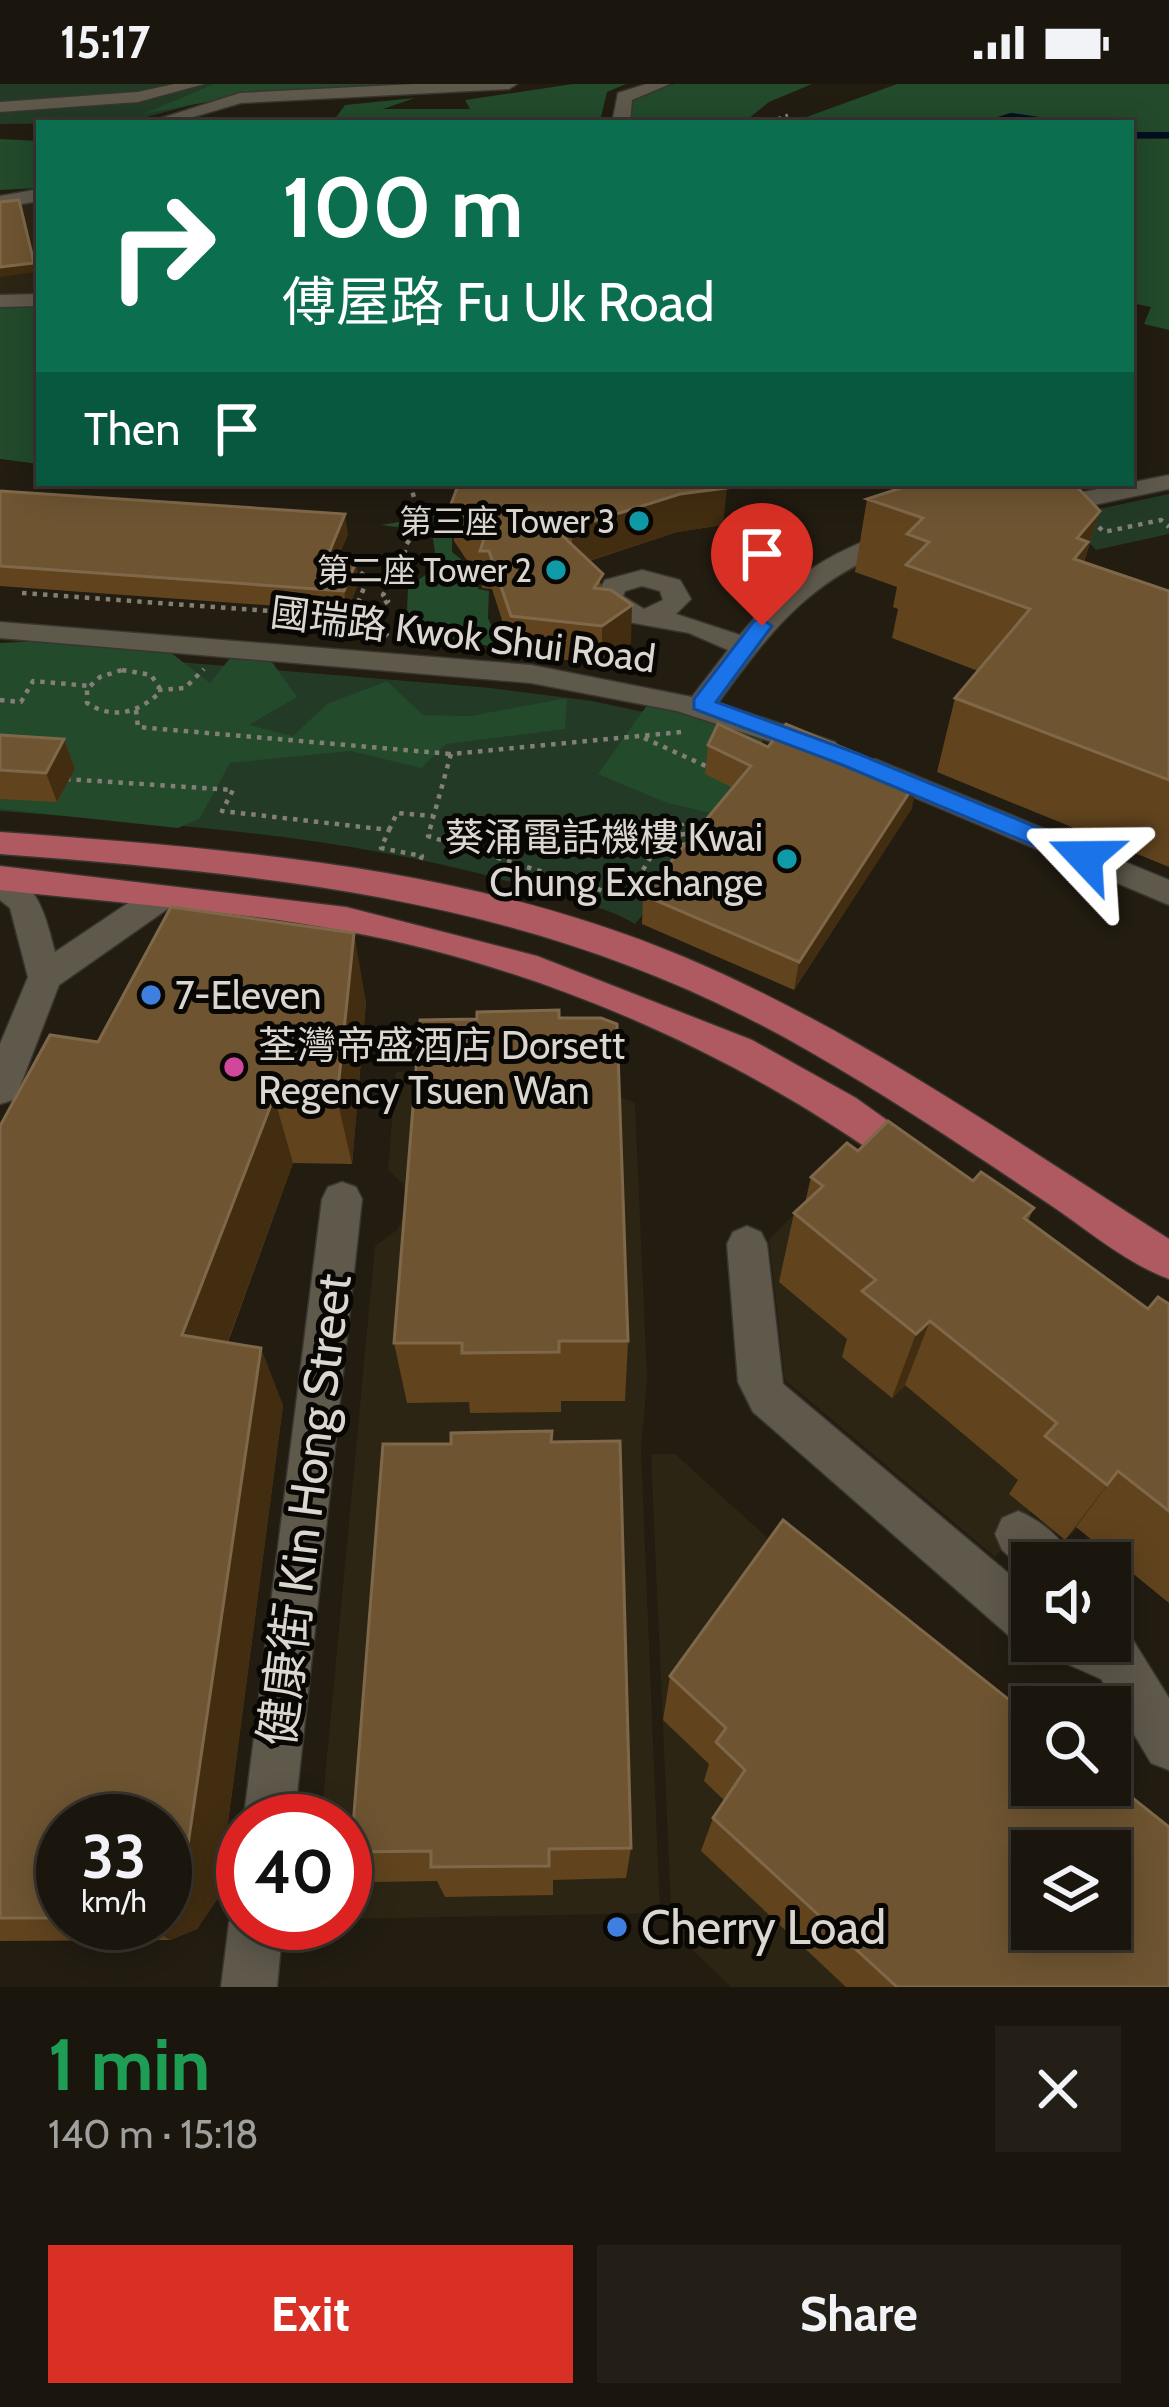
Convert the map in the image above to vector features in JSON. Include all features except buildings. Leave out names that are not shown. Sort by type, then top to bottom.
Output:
[{"type":"main road","points":[[0,843],[231,860],[348,878],[432,893],[590,935],[770,1014],[909,1093],[1169,1261]]},
{"type":"main road","points":[[0,880],[346,919],[537,969],[739,1050],[843,1109],[949,1185]]},
{"type":"main road","points":[[1061,1193],[1169,1289]]},
{"type":"street","points":[[0,106],[138,97],[196,84]]},
{"type":"street","points":[[165,120],[239,98],[509,84]]},
{"type":"street","points":[[621,120],[624,97],[662,84]]},
{"type":"street","points":[[0,202],[36,196]]},
{"type":"street","points":[[0,301],[36,300]]},
{"type":"street","points":[[1032,517],[1169,482]]},
{"type":"street","points":[[701,717],[778,604],[823,568],[882,542],[935,529]]},
{"type":"street","points":[[661,611],[745,647]]},
{"type":"street","name":"國瑞路 Kwok Shui Road","points":[[0,630],[531,674],[701,717],[914,785],[1169,893]]},
{"type":"street","points":[[0,880],[25,903],[45,977]]},
{"type":"street","points":[[0,1089],[45,977],[164,895]]},
{"type":"street","name":"健康街 Kin Hong Street","points":[[271,1794],[342,1199]]},
{"type":"street","points":[[747,1244],[760,1382],[768,1398],[1011,1606]]},
{"type":"street","points":[[1118,1662],[1169,1745]]},
{"type":"street","points":[[249,1987],[253,1950]]},
{"type":"path","points":[[773,120],[788,115]]},
{"type":"path","points":[[367,615],[388,601],[383,595],[396,573],[393,568],[403,562],[406,545],[422,523],[411,486]]},
{"type":"path","points":[[1117,530],[1161,520],[1169,527]]},
{"type":"path","points":[[334,565],[357,566],[368,578]]},
{"type":"path","points":[[344,577],[368,578]]},
{"type":"path","points":[[33,578],[22,593],[352,617],[368,578]]},
{"type":"path","points":[[49,614],[62,596]]},
{"type":"path","points":[[356,606],[391,639]]},
{"type":"path","points":[[133,670],[151,675],[158,690],[150,703],[116,714],[94,709],[85,696],[90,686],[110,672],[133,670]]},
{"type":"path","points":[[158,690],[177,692],[200,677]]},
{"type":"path","points":[[0,700],[21,702],[33,681],[90,686]]},
{"type":"path","points":[[136,710],[138,727],[451,754],[641,737],[701,717]]},
{"type":"path","points":[[641,737],[708,767]]},
{"type":"path","points":[[451,754],[428,836],[626,898],[672,822],[682,825],[685,854],[693,857],[681,872]]},
{"type":"path","points":[[46,778],[233,790],[222,811],[389,830]]},
{"type":"path","points":[[416,868],[422,856],[381,848],[397,813],[433,816]]},
{"type":"shaded area","points":[[36,197],[36,315],[0,315],[0,203]]},
{"type":"shaded area","points":[[554,1071],[635,1103],[647,1379],[641,1450],[660,1913],[372,1918],[372,1794],[324,1794],[375,1246],[397,1230],[407,1209],[403,1184],[388,1170],[396,1072]]},
{"type":"shaded area","points":[[845,1165],[1124,1542],[1094,1542],[1077,1528],[1065,1540],[1031,1512],[995,1557],[785,1380],[769,1239]]},
{"type":"shaded area","points":[[651,1454],[675,1454],[1011,1759],[1011,1806],[1062,1806],[1089,1830],[1011,1830],[1011,1950],[1131,1950],[1131,1869],[1169,1903],[1169,1987],[731,1987],[672,1930]]},
{"type":"shaded area","points":[[1131,1552],[1169,1603],[1131,1572]]},
{"type":"green space","points":[[0,84],[489,84],[218,98],[135,120],[0,124]]},
{"type":"green space","points":[[214,84],[459,84],[239,96],[143,114]]},
{"type":"green space","points":[[573,84],[626,84],[607,92],[601,117],[588,120],[334,120],[345,105],[415,98],[383,109],[470,109],[465,100]]},
{"type":"green space","points":[[674,84],[812,84],[769,102],[747,120],[638,120],[625,114],[637,95]]},
{"type":"green space","points":[[897,84],[1169,84],[1169,132],[1134,132],[1134,120],[1051,120],[1010,113],[988,120],[798,120]]},
{"type":"green space","points":[[0,139],[36,141],[36,188],[0,190]]},
{"type":"green space","points":[[1134,139],[1169,139],[1169,330],[1144,324],[1151,307],[1134,304]]},
{"type":"green space","points":[[36,304],[36,464],[0,459],[0,306]]},
{"type":"green space","points":[[1169,494],[1169,534],[1096,550],[1076,529],[1085,512]]},
{"type":"green space","points":[[462,511],[452,534],[452,552],[478,573],[478,589],[489,591],[488,618],[498,641],[489,646],[422,633],[407,611],[408,587],[437,567],[432,532],[381,525]]},
{"type":"green space","points":[[39,641],[170,652],[210,683],[234,653],[267,655],[297,697],[249,725],[293,736],[327,704],[387,681],[423,715],[470,716],[567,698],[565,729],[446,744],[421,768],[350,751],[230,763],[200,818],[178,828],[0,809],[0,643]]},
{"type":"green space","points":[[0,647],[491,688],[592,701],[672,718],[777,752],[635,924],[591,905],[409,858],[206,828],[0,811]]},
{"type":"green space","points":[[650,701],[763,737],[759,762],[732,818],[667,803],[598,774]]},
{"type":"waterway","points":[[999,120],[1012,116],[1038,120]]},
{"type":"waterway","points":[[1134,135],[1169,135]]},
{"type":"place","name":"第三座 Tower 3","points":[[639,521]]},
{"type":"place","name":"第二座 Tower 2","points":[[556,570]]},
{"type":"place","name":"葵涌電話機樓 Kwai Chung Exchange","points":[[787,859]]},
{"type":"place","name":"7-Eleven","points":[[151,995]]},
{"type":"place","name":"荃灣帝盛酒店 Dorsett Regency Tsuen Wan","points":[[234,1067]]},
{"type":"place","name":"Cherry Load","points":[[617,1927]]},
{"type":"route","points":[[762,626],[702,704],[848,758],[1085,857]]}]
